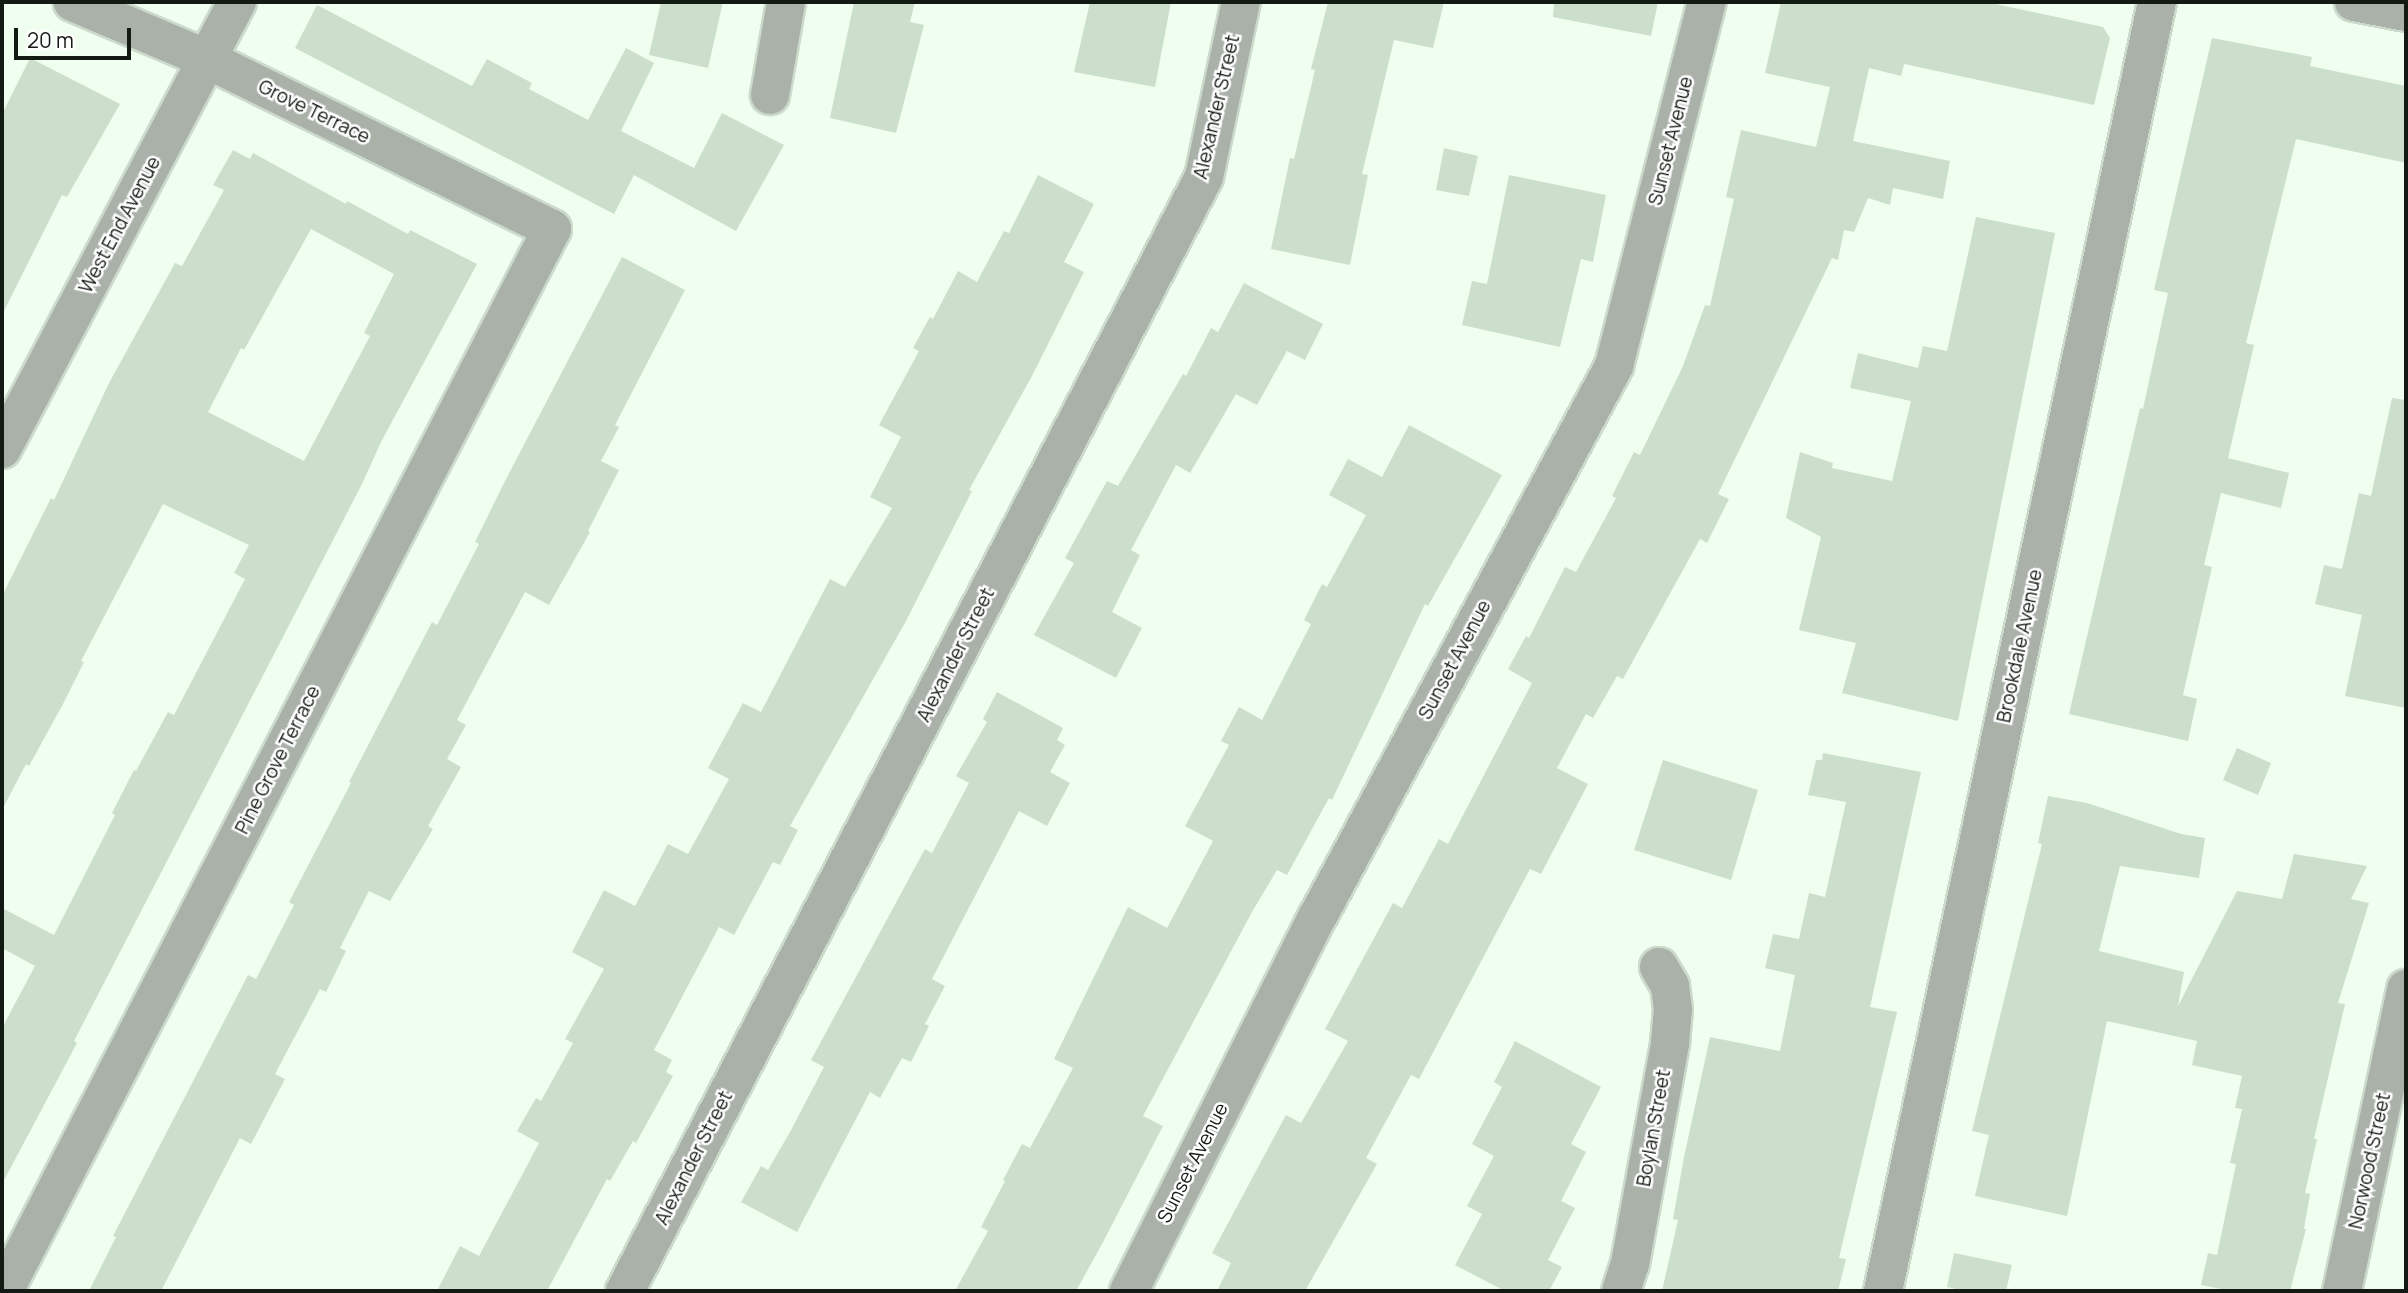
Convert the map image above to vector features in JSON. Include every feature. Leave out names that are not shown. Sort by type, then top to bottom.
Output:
[{"type":"street","name":"Grove Terrace","points":[[73,2],[207,59],[552,229]]},
{"type":"street","name":"West End Avenue","points":[[2,449],[237,2]]},
{"type":"street","points":[[770,95],[786,2]]},
{"type":"street","name":"Alexander Street","points":[[625,1291],[1204,177],[1241,2]]},
{"type":"street","name":"Sunset Avenue","points":[[1129,1291],[1318,916],[1614,366],[1707,2]]},
{"type":"street","name":"Brookdale Avenue","points":[[1884,1291],[2157,2]]},
{"type":"street","points":[[2354,2],[2406,12]]},
{"type":"street","name":"Pine Grove Terrace","points":[[4,1291],[552,229]]},
{"type":"street","name":"Boylan Street","points":[[1620,1291],[1630,1264],[1670,1043],[1673,1010],[1670,986],[1659,967]]},
{"type":"street","name":"Norwood Street","points":[[2342,1291],[2406,989]]},
{"type":"building","points":[[661,2],[723,2],[708,68],[649,55]]},
{"type":"building","points":[[854,2],[915,2],[910,22],[924,25],[896,133],[830,118]]},
{"type":"building","points":[[1090,2],[1171,2],[1155,87],[1074,72]]},
{"type":"building","points":[[1328,2],[1444,2],[1433,48],[1394,40],[1362,174],[1368,175],[1350,265],[1271,249],[1290,158],[1294,159],[1315,70],[1311,69]]},
{"type":"building","points":[[1554,2],[1658,2],[1651,36],[1553,17]]},
{"type":"building","points":[[1781,2],[1986,2],[2103,27],[2110,38],[2094,105],[1904,64],[1901,76],[1869,68],[1853,141],[1950,161],[1943,199],[1893,188],[1890,205],[1868,198],[1854,232],[1844,230],[1838,260],[1832,258],[1718,494],[1729,499],[1707,543],[1700,539],[1623,679],[1617,676],[1593,718],[1586,714],[1557,768],[1588,784],[1541,874],[1530,869],[1419,1079],[1411,1075],[1366,1158],[1377,1164],[1305,1291],[1217,1291],[1231,1263],[1212,1253],[1286,1115],[1301,1123],[1348,1041],[1325,1029],[1393,903],[1402,908],[1439,839],[1448,844],[1532,683],[1508,669],[1526,636],[1529,638],[1565,567],[1576,572],[1616,498],[1612,496],[1634,452],[1640,455],[1683,366],[1705,305],[1710,306],[1734,199],[1726,197],[1741,130],[1816,147],[1830,87],[1765,73]]},
{"type":"building","points":[[317,5],[472,86],[487,59],[532,83],[529,89],[588,120],[626,48],[654,63],[621,131],[694,168],[722,113],[784,145],[736,231],[634,175],[614,214],[295,48]]},
{"type":"building","points":[[2212,38],[2312,57],[2310,66],[2406,86],[2406,163],[2296,139],[2246,343],[2254,345],[2228,458],[2289,473],[2281,508],[2221,493],[2204,565],[2212,567],[2183,695],[2197,699],[2188,741],[2069,714],[2140,408],[2143,409],[2168,293],[2154,290]]},
{"type":"building","points":[[30,58],[120,104],[67,197],[62,195],[2,315],[2,114]]},
{"type":"building","points":[[1444,148],[1478,156],[1469,196],[1436,190]]},
{"type":"building","points":[[233,150],[250,159],[253,153],[346,204],[347,201],[408,234],[410,230],[477,264],[381,442],[362,484],[74,1041],[77,1043],[2,1184],[2,1028],[35,966],[2,948],[2,908],[54,935],[115,815],[112,813],[134,770],[136,771],[168,712],[174,715],[245,579],[234,573],[249,545],[163,504],[81,661],[84,662],[63,704],[29,766],[26,764],[2,810],[2,596],[51,498],[54,500],[109,383],[175,263],[182,266],[224,190],[213,185]],"holes":[[[311,229],[394,274],[364,333],[370,336],[304,461],[208,412],[241,348],[244,350]]]},
{"type":"building","points":[[1038,175],[1094,204],[1064,262],[1084,272],[1033,374],[969,490],[972,491],[906,621],[790,826],[798,830],[780,865],[773,862],[734,935],[719,927],[654,1050],[672,1060],[666,1072],[673,1076],[636,1143],[633,1141],[610,1181],[607,1179],[547,1291],[437,1291],[460,1246],[479,1256],[539,1143],[517,1131],[536,1098],[541,1101],[573,1043],[565,1039],[604,969],[572,952],[604,890],[635,906],[668,844],[688,854],[729,779],[708,768],[743,703],[761,712],[830,579],[845,587],[892,508],[870,497],[901,437],[879,425],[919,351],[913,348],[930,317],[933,319],[958,271],[977,282],[1004,231],[1009,233]]},
{"type":"building","points":[[1509,175],[1606,195],[1593,262],[1581,259],[1560,347],[1462,325],[1472,281],[1487,284]]},
{"type":"building","points":[[1976,217],[2055,233],[1958,721],[1842,693],[1856,643],[1799,630],[1821,537],[1786,518],[1800,452],[1833,463],[1832,468],[1892,481],[1911,401],[1850,388],[1858,353],[1918,368],[1923,346],[1947,351]]},
{"type":"building","points":[[622,257],[685,290],[615,425],[619,427],[601,461],[619,470],[588,531],[590,532],[549,605],[525,592],[457,720],[466,725],[447,759],[461,767],[428,826],[433,829],[390,901],[369,891],[340,948],[346,951],[326,992],[320,989],[275,1074],[285,1079],[251,1144],[240,1138],[161,1291],[89,1291],[116,1237],[113,1236],[248,975],[256,979],[294,905],[289,902],[351,783],[349,782],[432,622],[437,625],[479,544],[475,542],[504,483]]},
{"type":"building","points":[[1244,283],[1323,324],[1305,360],[1287,351],[1257,405],[1236,394],[1190,473],[1176,465],[1131,550],[1140,555],[1112,612],[1142,628],[1116,678],[1034,635],[1074,563],[1065,558],[1107,481],[1118,486],[1183,374],[1186,376],[1211,328],[1218,332]]},
{"type":"building","points":[[2392,398],[2406,400],[2406,708],[2345,696],[2362,615],[2315,604],[2324,565],[2342,569],[2359,493],[2371,496]]},
{"type":"building","points":[[1409,425],[1502,475],[1428,606],[1425,604],[1332,800],[1329,798],[1287,875],[1277,870],[1143,1116],[1163,1126],[1102,1244],[1076,1291],[955,1291],[988,1231],[981,1227],[1022,1144],[1030,1148],[1073,1068],[1054,1059],[1128,907],[1167,928],[1213,841],[1185,826],[1229,745],[1221,741],[1239,707],[1262,720],[1311,624],[1304,620],[1322,584],[1327,587],[1366,515],[1329,495],[1348,459],[1382,477]]},
{"type":"building","points":[[997,692],[1063,728],[1057,740],[1065,745],[1050,772],[1070,783],[1047,826],[1019,811],[932,979],[945,986],[925,1024],[929,1026],[911,1062],[902,1058],[880,1098],[870,1092],[797,1232],[741,1202],[761,1166],[768,1170],[790,1132],[824,1067],[811,1060],[925,849],[932,853],[969,783],[956,776],[987,722],[983,719]]},
{"type":"building","points":[[2237,748],[2271,763],[2258,795],[2223,780]]},
{"type":"building","points":[[1823,753],[1921,772],[1870,1007],[1897,1012],[1839,1258],[1846,1259],[1838,1291],[1662,1291],[1678,1220],[1673,1219],[1684,1157],[1710,1037],[1780,1051],[1795,975],[1765,968],[1773,934],[1799,939],[1809,893],[1825,897],[1846,802],[1808,795],[1816,760],[1822,760]]},
{"type":"building","points":[[1663,760],[1758,790],[1731,880],[1634,850]]},
{"type":"building","points":[[2048,796],[2087,803],[2181,834],[2205,838],[2199,878],[2120,866],[2099,951],[2184,972],[2178,1006],[2237,891],[2282,899],[2294,854],[2367,866],[2351,899],[2369,903],[2338,1003],[2345,1004],[2314,1139],[2317,1139],[2305,1193],[2310,1194],[2306,1229],[2290,1291],[2231,1291],[2201,1285],[2208,1253],[2217,1255],[2236,1164],[2230,1163],[2242,1109],[2235,1108],[2242,1076],[2192,1065],[2197,1041],[2107,1021],[2067,1216],[1975,1196],[1989,1135],[1972,1131],[2042,844],[2038,843]]},
{"type":"building","points":[[1515,1041],[1601,1087],[1571,1144],[1586,1152],[1561,1201],[1575,1208],[1548,1260],[1562,1267],[1549,1291],[1505,1291],[1455,1265],[1482,1214],[1467,1206],[1494,1156],[1472,1144],[1502,1087],[1494,1082]]},
{"type":"building","points":[[1954,1253],[2012,1265],[2006,1291],[1965,1291],[1947,1287]]}]
